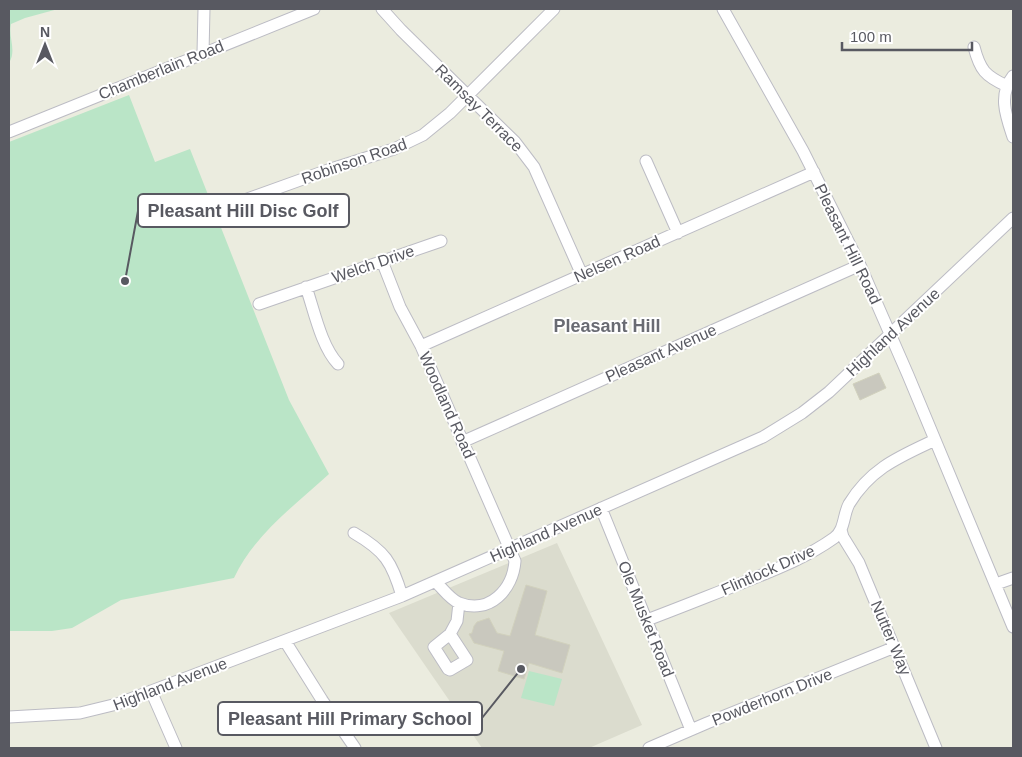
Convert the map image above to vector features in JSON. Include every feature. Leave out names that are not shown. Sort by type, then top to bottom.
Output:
[{"type":"street","points":[[204,9],[204,54]]},
{"type":"street","name":"Chamberlain Road","points":[[9,132],[314,9]]},
{"type":"street","name":"Ramsay Terrace","points":[[382,9],[515,142],[531,163],[582,275]]},
{"type":"street","name":"Robinson Road","points":[[225,207],[409,143],[437,124],[554,9]]},
{"type":"street","name":"Pleasant Hill Road","points":[[723,9],[814,172],[860,265],[891,334],[1013,627]]},
{"type":"street","points":[[974,46],[983,72],[995,80],[1010,81],[1004,108],[1013,137]]},
{"type":"street","points":[[646,161],[678,232]]},
{"type":"street","name":"Nelsen Road","points":[[421,346],[814,172]]},
{"type":"street","name":"Highland Avenue","points":[[9,717],[91,712],[117,704],[436,582],[748,444],[782,427],[829,392],[1013,218]]},
{"type":"street","name":"Welch Drive","points":[[259,304],[441,241]]},
{"type":"street","name":"Woodland Road","points":[[382,261],[403,314],[421,346],[515,561],[513,572],[504,592],[496,600],[481,606],[459,603]]},
{"type":"street","name":"Pleasant Avenue","points":[[462,442],[860,265]]},
{"type":"street","points":[[306,287],[328,350],[338,364]]},
{"type":"street","points":[[841,530],[848,507],[860,487],[871,476],[889,462],[935,440]]},
{"type":"street","name":"Ole Musket Road","points":[[601,508],[691,730]]},
{"type":"street","name":"Flintlock Drive","points":[[647,620],[797,560],[829,542],[841,530]]},
{"type":"street","name":"Nutter Way","points":[[841,530],[843,537],[859,563],[936,748]]},
{"type":"street","points":[[354,533],[370,542],[388,560],[395,571],[402,596]]},
{"type":"street","points":[[996,584],[1013,578]]},
{"type":"street","points":[[436,582],[459,603],[457,621],[450,634]]},
{"type":"street","points":[[285,641],[354,748]]},
{"type":"street","name":"Powderhorn Drive","points":[[649,748],[895,647]]},
{"type":"street","points":[[151,691],[176,748]]},
{"type":"shaded area","points":[[557,543],[642,725],[589,748],[482,748],[389,613]]},
{"type":"green space","points":[[9,9],[58,9],[11,24],[12,53],[9,63]]},
{"type":"green space","points":[[129,95],[155,162],[190,149],[289,400],[329,474],[276,522],[252,548],[234,578],[121,600],[72,628],[52,631],[9,631],[9,142]]},
{"type":"green space","points":[[529,671],[562,679],[554,706],[521,698]]},
{"type":"building","points":[[879,373],[886,388],[860,400],[853,384]]},
{"type":"building","points":[[526,585],[547,591],[535,635],[570,645],[562,673],[529,663],[524,679],[498,671],[504,651],[474,643],[469,634],[472,633],[477,622],[489,618],[497,633],[510,636]]},
{"type":"place","name":"Pleasant Hill Disc Golf","points":[[125,281]]},
{"type":"place","name":"Pleasant Hill Primary School","points":[[521,669]]},
{"type":"district","name":"Pleasant Hill","points":[[607,326]]}]
